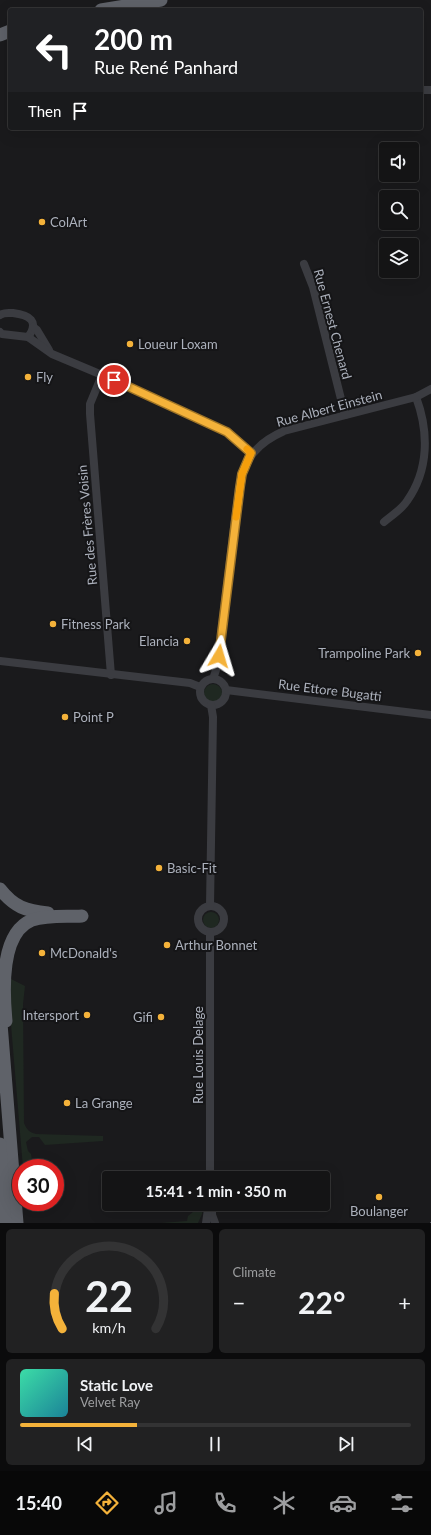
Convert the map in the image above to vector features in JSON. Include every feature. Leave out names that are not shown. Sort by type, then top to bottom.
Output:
[{"type":"highway","points":[[113,8],[161,0]]},
{"type":"highway","points":[[0,890],[13,903],[29,911],[82,916],[34,919],[18,928],[7,941],[3,958],[2,981],[6,1027],[3,1055]]},
{"type":"highway","points":[[0,1011],[18,1223]]},
{"type":"highway","points":[[0,1144],[5,1223]]},
{"type":"street","name":"Rue Ernest Chenard","points":[[304,264],[313,287],[345,415]]},
{"type":"street","points":[[0,314],[3,312],[26,315],[33,323],[33,327],[37,330],[52,354]]},
{"type":"street","points":[[28,337],[33,327]]},
{"type":"street","points":[[0,332],[2,334],[28,337],[52,354],[227,432],[251,453]]},
{"type":"street","name":"Rue des Frères Voisin","points":[[102,375],[90,404],[90,414],[111,674]]},
{"type":"street","name":"Rue Albert Einstein","points":[[213,679],[217,667],[242,474],[251,453],[267,439],[284,431],[416,397],[431,389]]},
{"type":"street","points":[[384,522],[406,503],[418,480],[424,457],[426,436],[422,414],[416,397]]},
{"type":"street","points":[[0,661],[190,683],[200,687]]},
{"type":"street","points":[[213,679],[222,683],[226,690],[225,696],[221,702],[211,704],[206,703],[201,697],[200,687],[207,681],[213,679]]},
{"type":"street","name":"Rue Ettore Bugatti","points":[[226,690],[431,716]]},
{"type":"street","points":[[210,906],[213,717],[211,704]]},
{"type":"street","points":[[210,906],[221,910],[224,918],[221,928],[210,933],[206,932],[200,927],[198,916],[201,910],[210,906]]},
{"type":"street","name":"Rue Louis Delage","points":[[210,933],[210,1171]]},
{"type":"street","points":[[206,1223],[208,1211]]},
{"type":"street","points":[[212,1211],[215,1223]]},
{"type":"shaded area","points":[[213,684],[219,687],[222,693],[219,699],[213,702],[207,699],[204,693],[207,687]]},
{"type":"shaded area","points":[[208,912],[214,912],[219,917],[217,926],[214,928],[208,928],[203,923],[203,917]]},
{"type":"shaded area","points":[[7,977],[25,986],[23,1004],[24,1123],[26,1127],[36,1134],[103,1136],[103,1141],[45,1145],[39,1137],[32,1137],[26,1142],[32,1159],[22,1159]]},
{"type":"shaded area","points":[[194,1211],[202,1211],[198,1223],[161,1223],[187,1221],[188,1216]]},
{"type":"slow traffic","points":[[236,517],[242,474],[251,453],[247,449]]},
{"type":"place","name":"ColArt","points":[[42,222]]},
{"type":"place","name":"Loueur Loxam","points":[[130,344]]},
{"type":"place","name":"Fly","points":[[28,377]]},
{"type":"place","name":"Fitness Park","points":[[53,624]]},
{"type":"place","name":"Elancia","points":[[187,641]]},
{"type":"place","name":"Trampoline Park","points":[[418,653]]},
{"type":"place","name":"Point P","points":[[65,717]]},
{"type":"place","name":"Basic-Fit","points":[[159,868]]},
{"type":"place","name":"Arthur Bonnet","points":[[167,945]]},
{"type":"place","name":"McDonald's","points":[[42,953]]},
{"type":"place","name":"Intersport","points":[[87,1015]]},
{"type":"place","name":"Gifi","points":[[161,1017]]},
{"type":"place","name":"La Grange","points":[[67,1103]]},
{"type":"place","name":"Boulanger","points":[[379,1197]]},
{"type":"route","points":[[114,380],[227,432],[251,453],[242,474],[219,656]]}]
